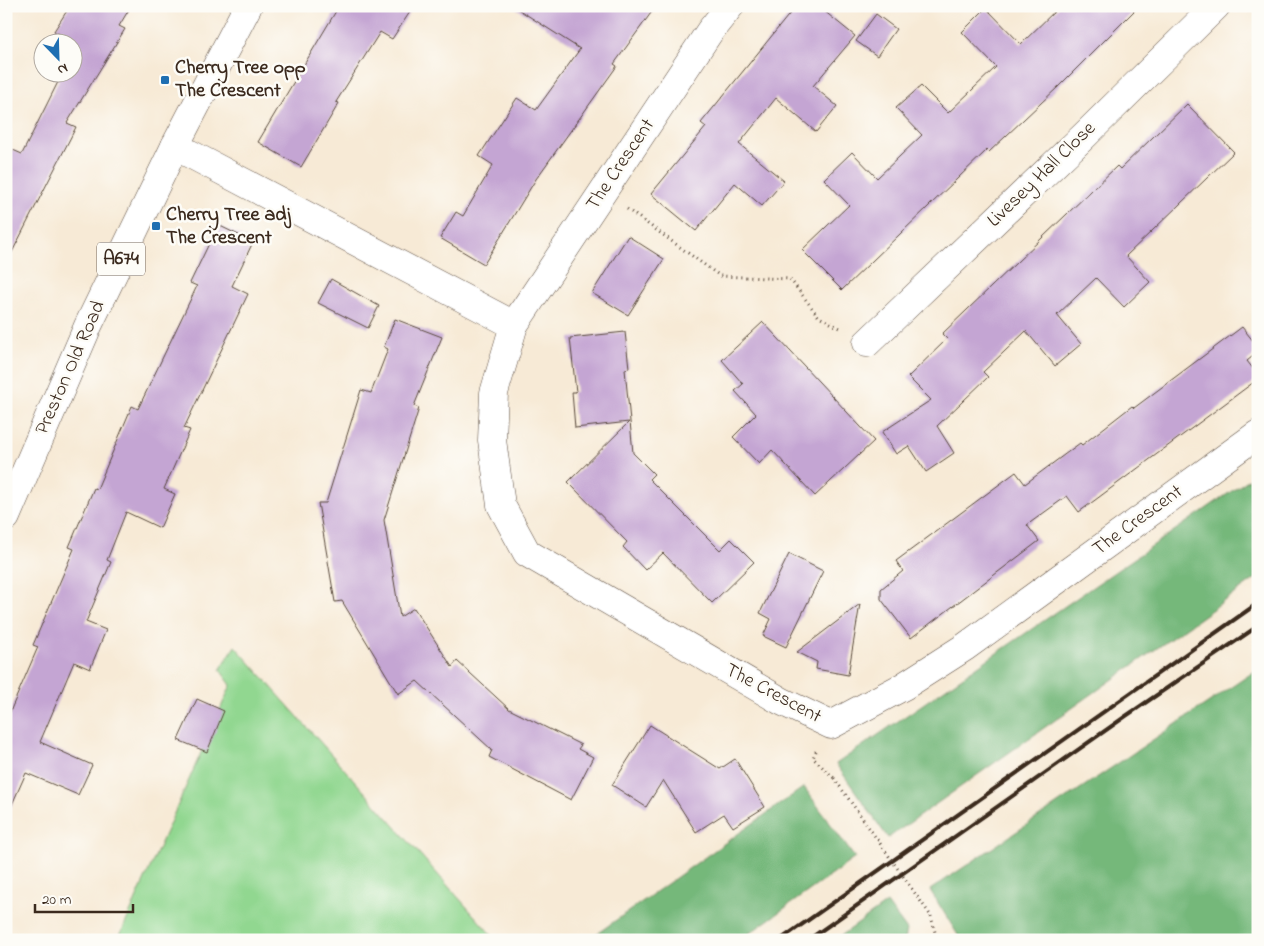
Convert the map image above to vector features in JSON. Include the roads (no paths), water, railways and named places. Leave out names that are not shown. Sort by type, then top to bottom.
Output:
[{"type":"street","name":"Preston Old Road","points":[[6,517],[88,326],[175,146],[248,6]]},
{"type":"street","name":"The Crescent","points":[[730,6],[710,30],[514,325],[494,393],[492,440],[501,505],[526,553],[781,701],[831,725],[904,686],[965,646],[1258,434]]},
{"type":"street","name":"Livesey Hall Close","points":[[867,343],[1076,144],[1216,6]]},
{"type":"street","points":[[175,146],[514,325]]},
{"type":"railway","points":[[780,940],[1258,603]]},
{"type":"railway","points":[[808,940],[1126,716],[1258,626]]},
{"type":"place","name":"Cherry Tree opp The Crescent","points":[[165,80]]},
{"type":"place","name":"Cherry Tree adj The Crescent","points":[[156,226]]}]
